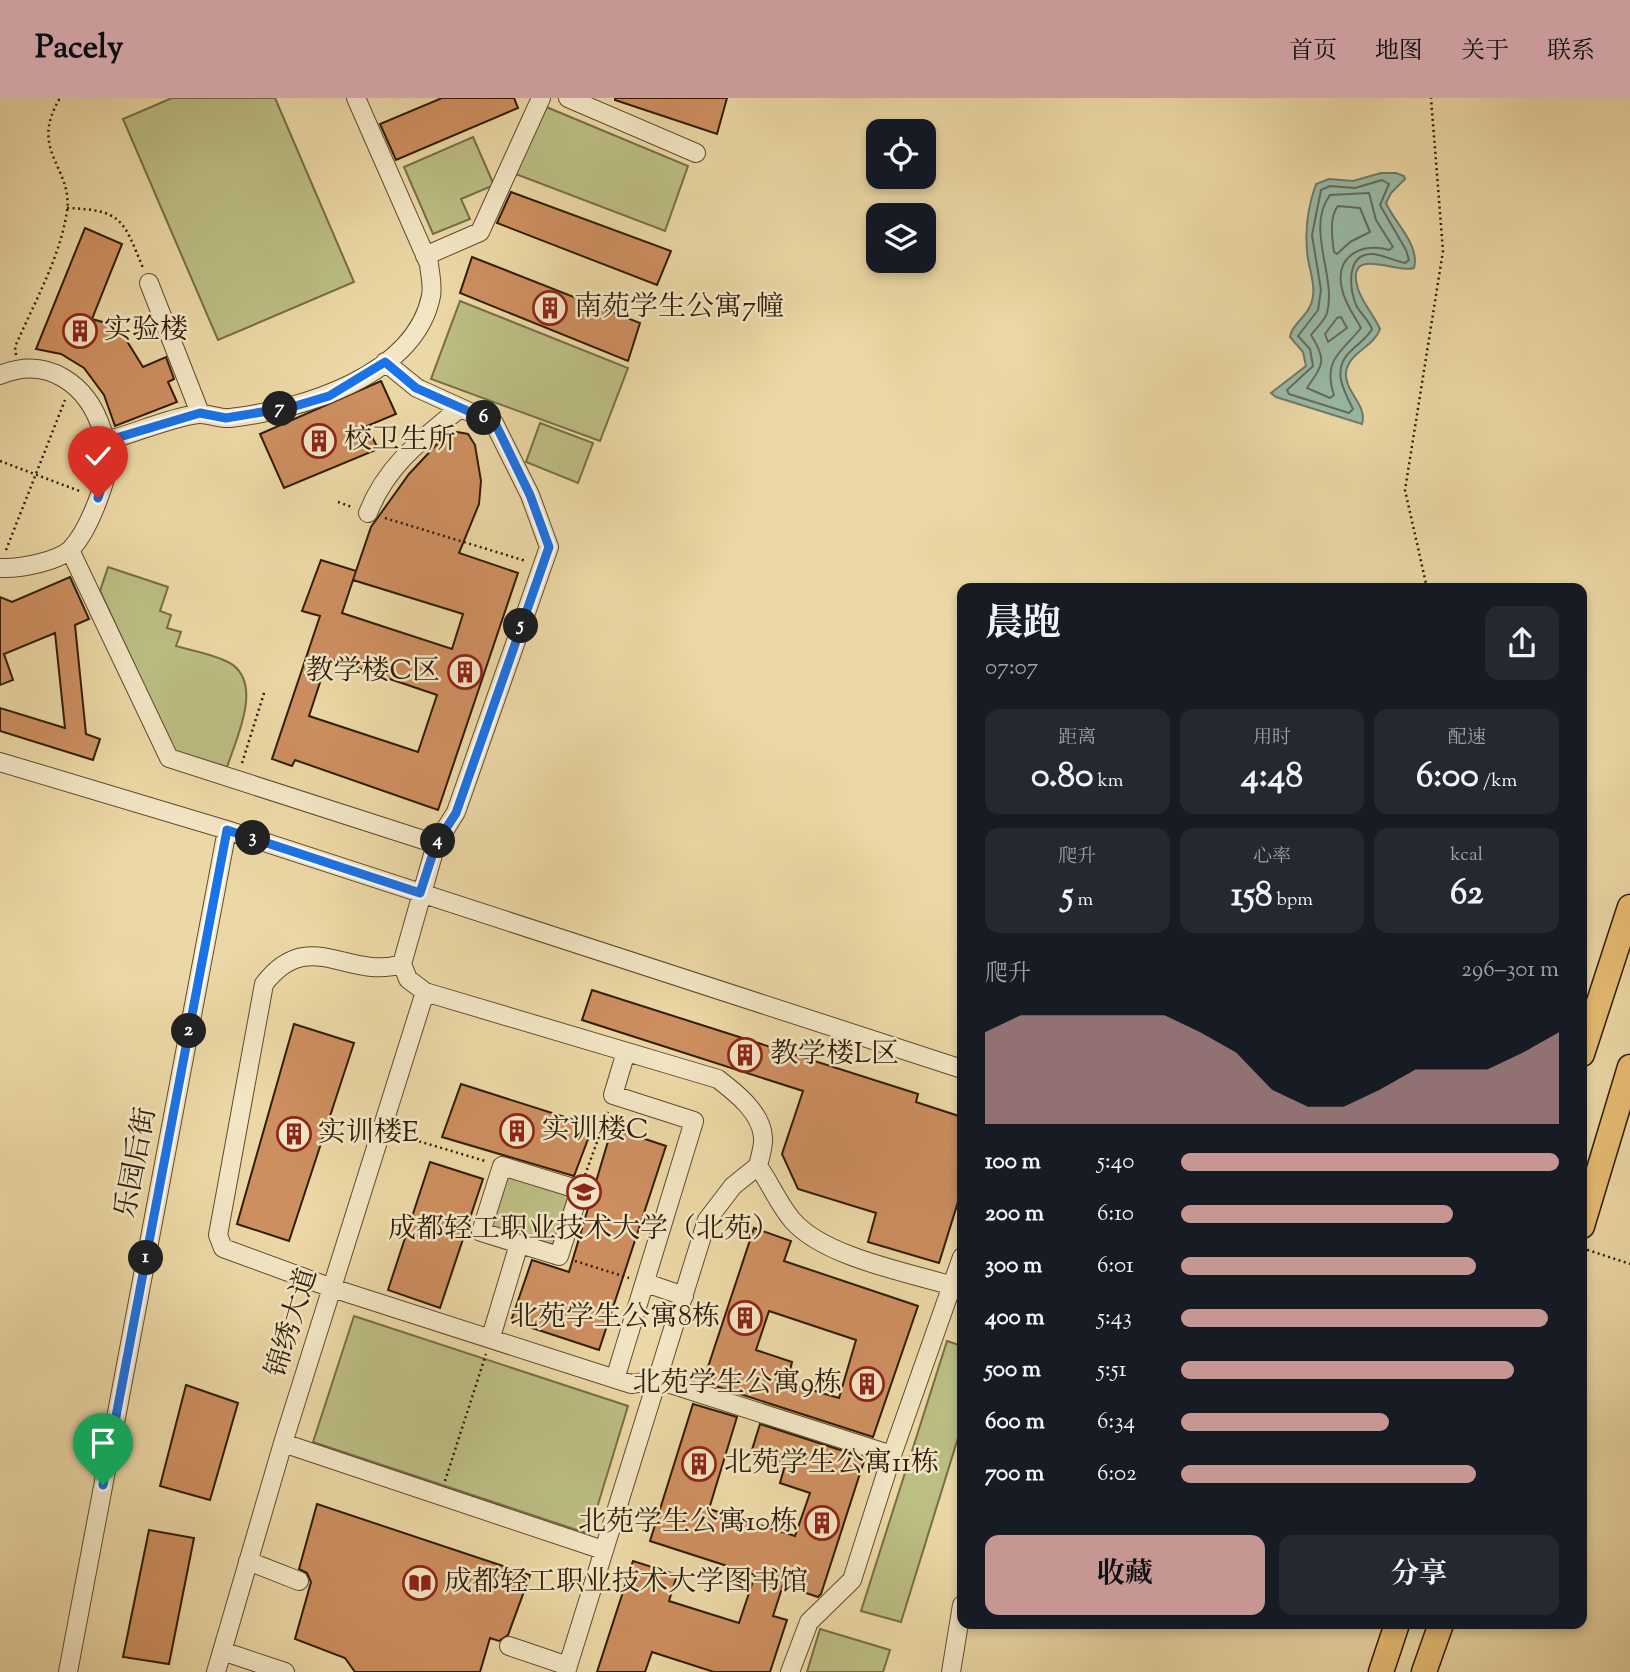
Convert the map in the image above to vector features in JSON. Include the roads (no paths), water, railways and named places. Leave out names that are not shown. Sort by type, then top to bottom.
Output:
[{"type":"highway","points":[[1587,1039],[1630,907]]},
{"type":"highway","points":[[1587,1211],[1630,1067]]},
{"type":"highway","points":[[1381,1672],[1395,1629]]},
{"type":"highway","points":[[1424,1672],[1439,1629]]},
{"type":"street","points":[[106,441],[200,413],[226,418],[292,407],[329,396],[385,362],[412,338],[425,319],[432,293],[425,256],[356,98]]},
{"type":"street","points":[[425,256],[480,232],[541,98]]},
{"type":"street","points":[[568,98],[696,153]]},
{"type":"street","points":[[149,283],[200,413]]},
{"type":"street","points":[[385,362],[416,388],[495,423],[530,495],[549,547],[456,813],[436,844],[420,893],[402,964],[408,979],[425,992],[718,1079],[736,1092],[758,1122],[763,1138],[758,1166],[733,1186],[708,1220],[567,1669],[509,1646]]},
{"type":"street","points":[[0,375],[18,370],[42,370],[72,381],[96,408],[109,449],[106,473],[98,498],[70,550],[22,569],[2,562]]},
{"type":"street","points":[[368,513],[377,491],[391,470],[412,447],[460,408]]},
{"type":"street","points":[[70,550],[169,758],[436,844]]},
{"type":"street","points":[[0,762],[227,830],[957,1067]]},
{"type":"street","name":"乐园后街","points":[[68,1672],[227,830]]},
{"type":"street","points":[[402,964],[390,968],[372,967],[302,956],[286,961],[264,984],[218,1235],[223,1248],[332,1288],[631,1384],[657,1380],[891,1455]]},
{"type":"street","name":"锦绣大道","points":[[216,1672],[283,1443],[425,992]]},
{"type":"street","points":[[615,1379],[694,1121],[613,1095],[626,1052]]},
{"type":"street","points":[[502,1166],[580,1190],[559,1256],[519,1244],[481,1232],[502,1166]]},
{"type":"street","points":[[758,1166],[793,1221],[820,1244],[953,1286]]},
{"type":"street","points":[[491,1337],[519,1244]]},
{"type":"street","points":[[790,1672],[808,1622],[852,1580],[891,1455],[957,1273]]},
{"type":"street","points":[[646,1283],[684,1296]]},
{"type":"street","points":[[283,1443],[603,1550]]},
{"type":"street","points":[[248,1561],[299,1581]]},
{"type":"street","points":[[951,1672],[958,1629]]},
{"type":"street","points":[[222,1651],[285,1672]]},
{"type":"water","points":[[1381,173],[1404,176],[1405,179],[1391,193],[1386,203],[1410,242],[1415,259],[1414,268],[1366,264],[1359,267],[1356,275],[1360,294],[1380,329],[1373,341],[1352,359],[1346,372],[1346,379],[1362,411],[1362,424],[1276,397],[1271,393],[1306,366],[1303,352],[1290,337],[1312,303],[1313,282],[1306,230],[1316,184],[1329,179],[1353,181]]},
{"type":"place","name":"南苑学生公寓7幢","points":[[550,308]]},
{"type":"place","name":"实验楼","points":[[80,331]]},
{"type":"place","name":"校卫生所","points":[[319,441]]},
{"type":"place","name":"教学楼C区","points":[[465,672]]},
{"type":"place","name":"教学楼L区","points":[[745,1055]]},
{"type":"place","name":"实训楼C","points":[[517,1131]]},
{"type":"place","name":"实训楼E","points":[[294,1134]]},
{"type":"place","name":"成都轻工职业技术大学（北苑）","points":[[584,1192]]},
{"type":"place","name":"北苑学生公寓8栋","points":[[745,1318]]},
{"type":"place","name":"北苑学生公寓9栋","points":[[867,1384]]},
{"type":"place","name":"北苑学生公寓11栋","points":[[699,1464]]},
{"type":"place","name":"北苑学生公寓10栋","points":[[822,1523]]},
{"type":"place","name":"成都轻工职业技术大学图书馆","points":[[420,1583]]}]
